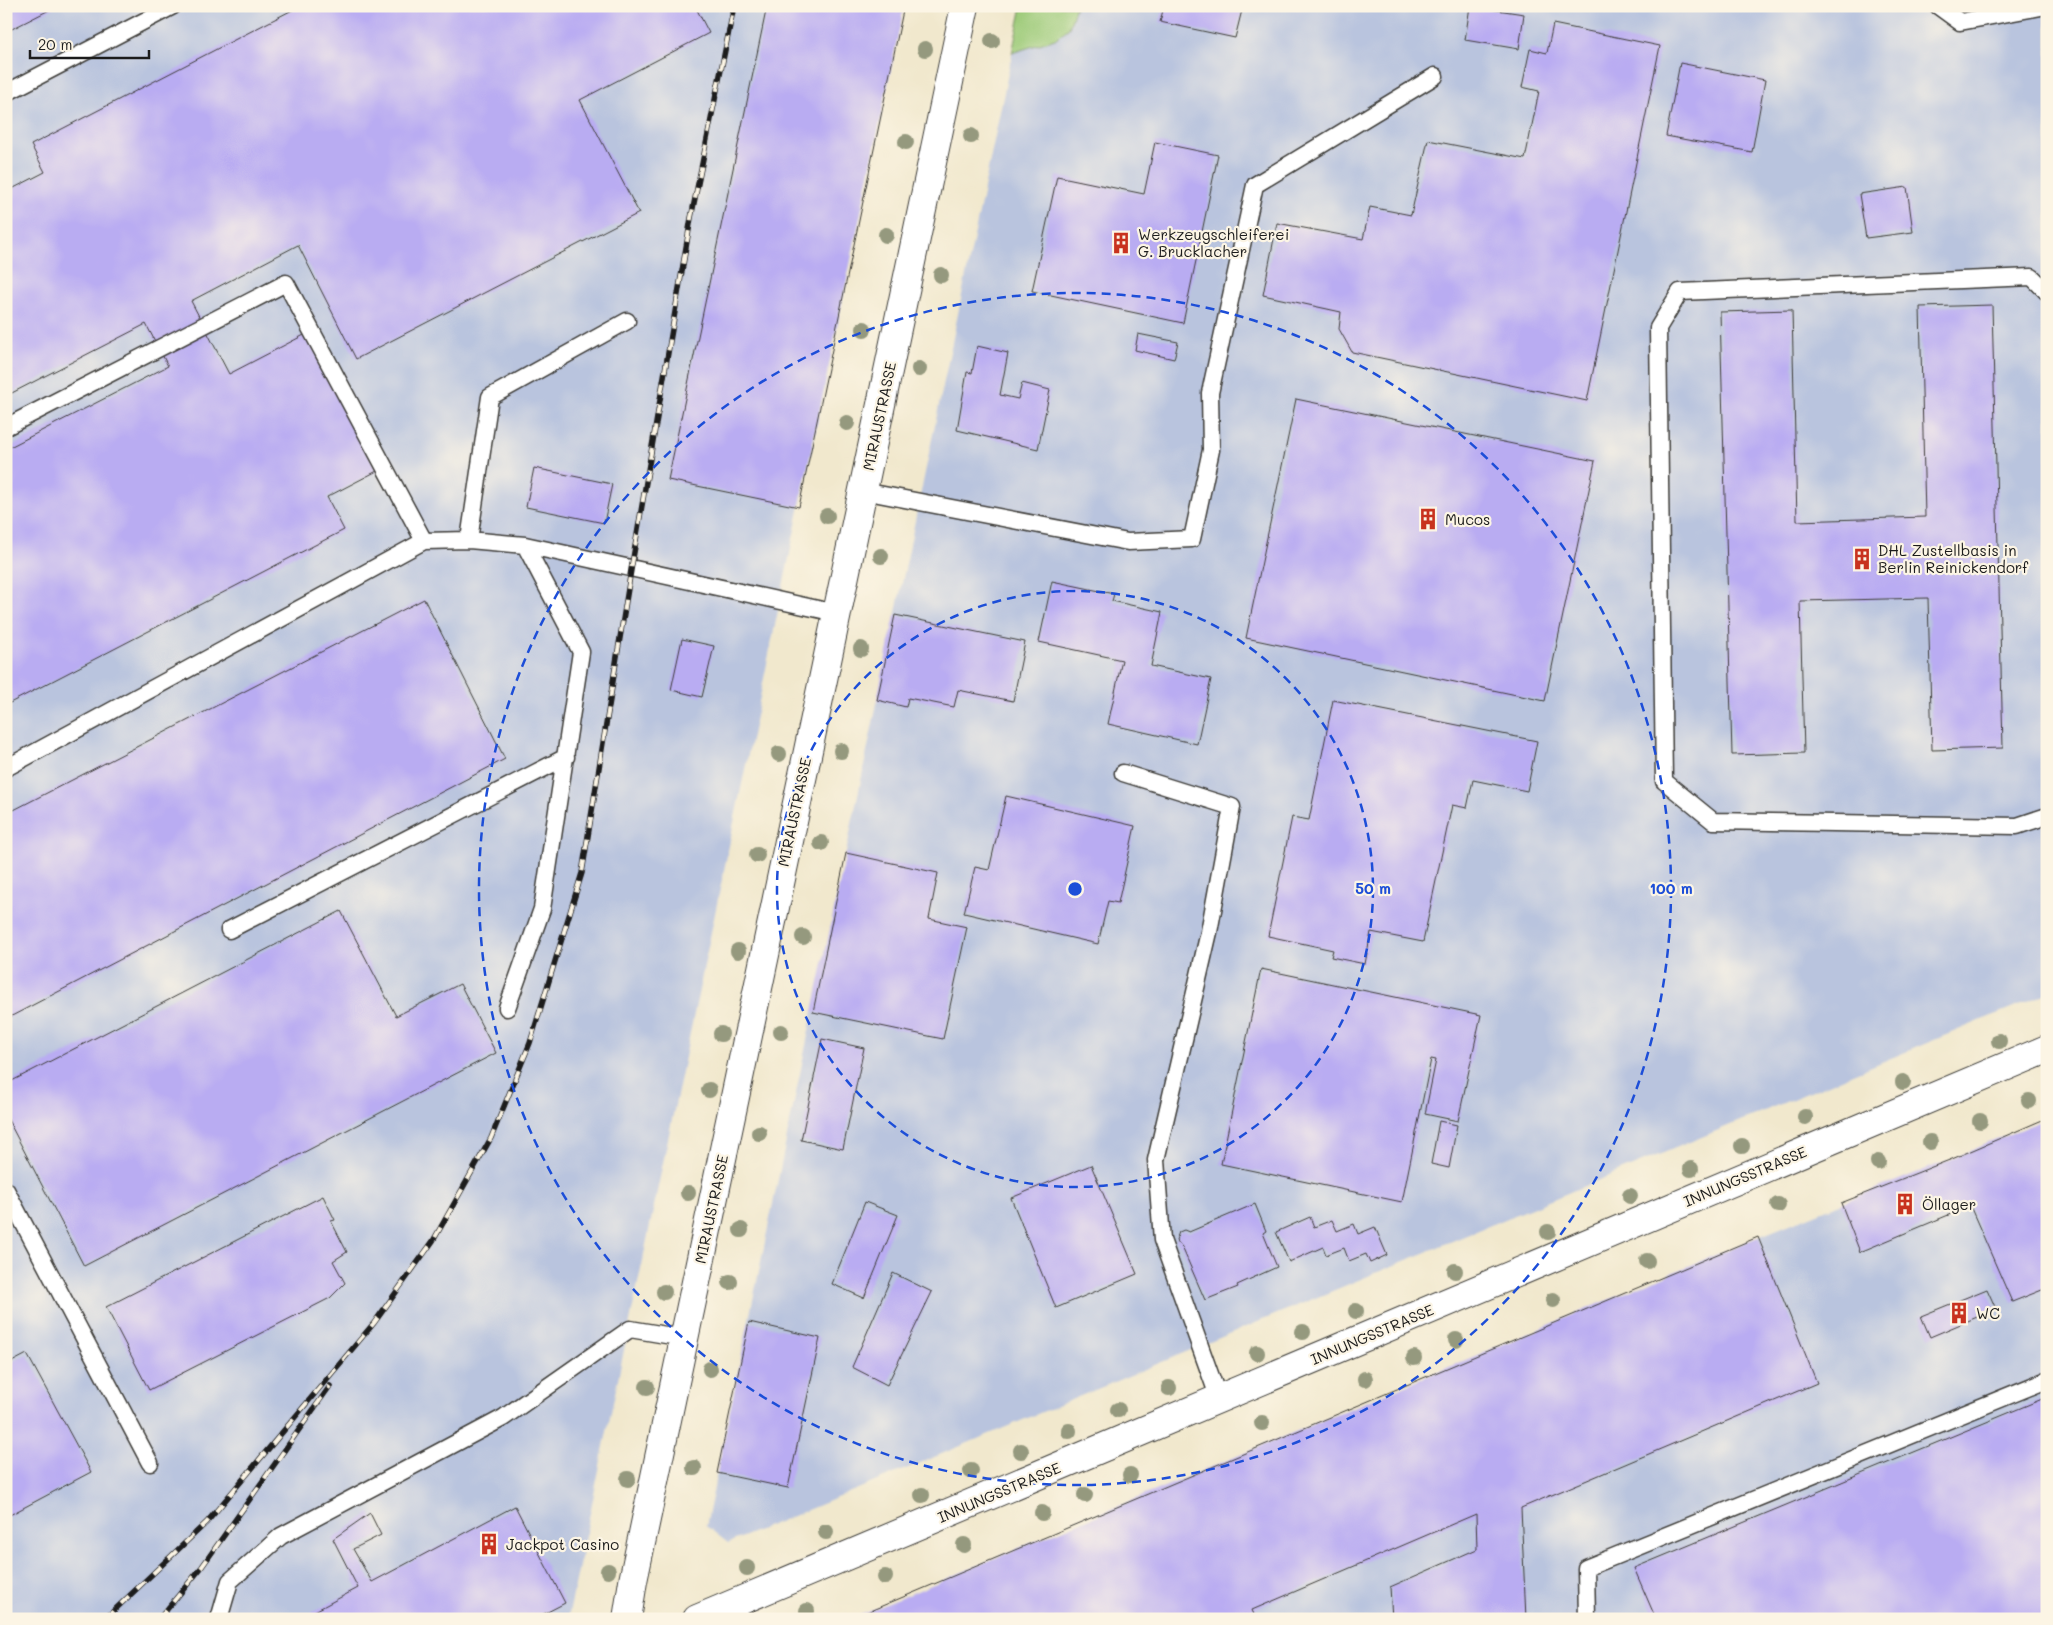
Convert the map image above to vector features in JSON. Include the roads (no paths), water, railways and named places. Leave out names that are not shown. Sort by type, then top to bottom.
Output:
[{"type":"street","name":"MIRAUSTRASSE","points":[[628,1619],[633,1581],[965,6]]},
{"type":"street","name":"INNUNGSSTRASSE","points":[[697,1619],[2047,1049]]},
{"type":"lane","points":[[6,93],[173,6]]},
{"type":"lane","points":[[1938,6],[1960,22],[2041,7]]},
{"type":"lane","points":[[863,491],[1128,542],[1192,539],[1211,450],[1210,393],[1255,185],[1435,76]]},
{"type":"lane","points":[[2047,292],[2032,277],[1680,292],[1658,328],[1664,781],[1712,821],[2018,826],[2047,816]]},
{"type":"lane","points":[[6,427],[286,283],[424,541]]},
{"type":"lane","points":[[469,540],[490,397],[628,321]]},
{"type":"lane","points":[[6,768],[424,541],[469,540],[525,545],[836,613]]},
{"type":"lane","points":[[507,1008],[542,909],[582,652],[525,545]]},
{"type":"lane","points":[[229,930],[566,757]]},
{"type":"lane","points":[[1123,773],[1232,807],[1209,932],[1156,1160],[1162,1240],[1219,1399]]},
{"type":"lane","points":[[6,1190],[150,1463]]},
{"type":"lane","points":[[218,1619],[230,1581],[281,1536],[502,1418],[630,1329],[684,1338]]},
{"type":"lane","points":[[1587,1619],[1586,1568],[2047,1380]]},
{"type":"railway","points":[[105,1619],[207,1522],[374,1323],[433,1241],[491,1138],[530,1043],[582,873],[691,218],[734,6]]},
{"type":"railway","points":[[159,1619],[201,1568],[330,1386]]},
{"type":"place","name":"Werkzeugschleiferei G. Brucklacher","points":[[1121,243]]},
{"type":"place","name":"Mucos","points":[[1428,519]]},
{"type":"place","name":"DHL Zustellbasis in Berlin Reinickendorf","points":[[1862,559]]},
{"type":"place","name":"Öllager","points":[[1905,1204]]},
{"type":"place","name":"WC","points":[[1959,1313]]},
{"type":"place","name":"Jackpot Casino","points":[[489,1544]]}]
